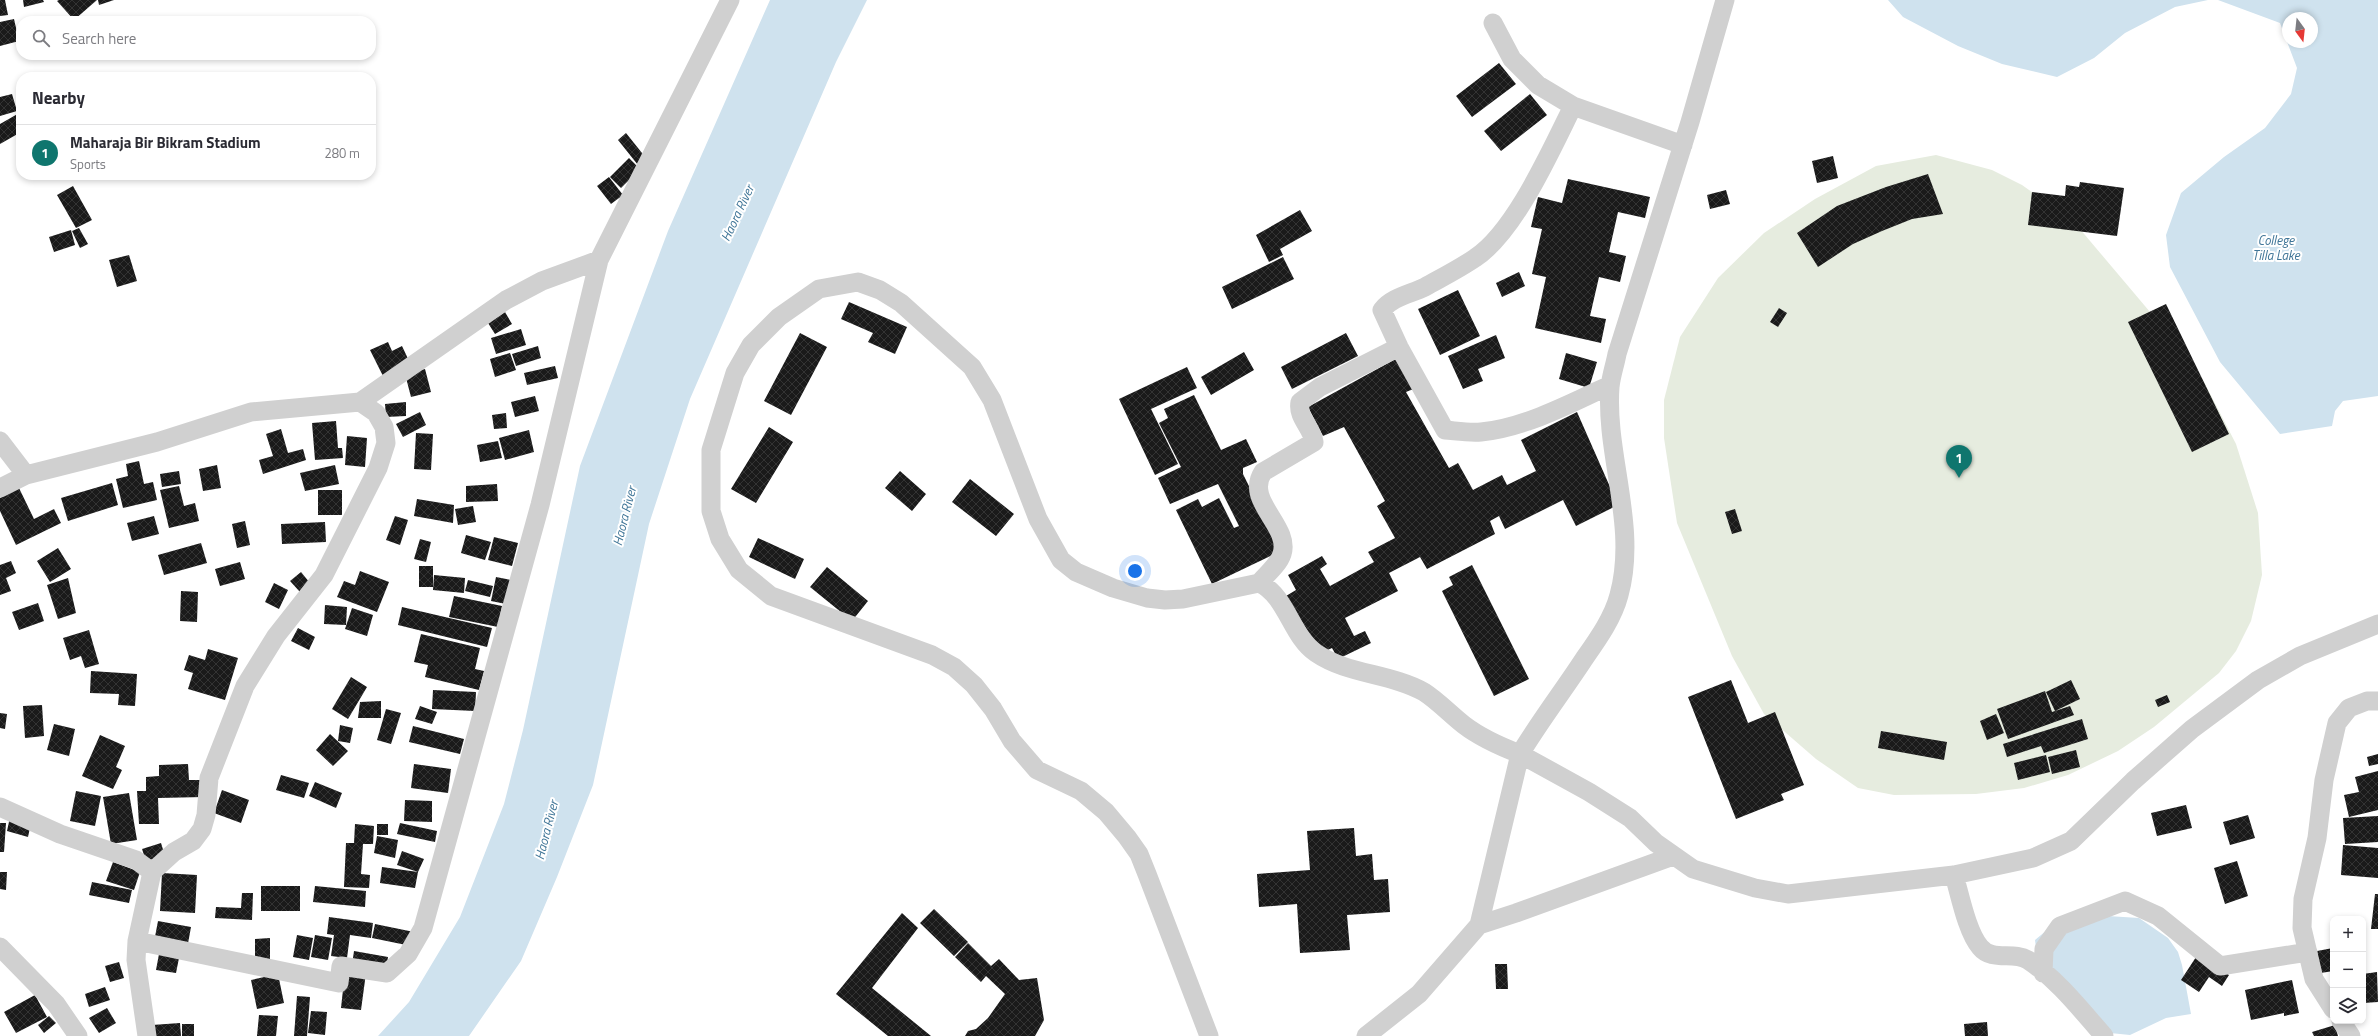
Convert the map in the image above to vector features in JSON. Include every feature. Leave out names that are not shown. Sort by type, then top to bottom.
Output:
[{"type":"street","points":[[137,941],[339,983],[341,966],[387,973],[408,954],[423,928],[538,512],[599,260],[730,0]]},
{"type":"street","points":[[1366,1036],[1419,994],[1479,925],[1520,754],[1613,614],[1620,594],[1624,540],[1622,500],[1614,451],[1610,385],[1617,354],[1683,145],[1725,0]]},
{"type":"street","points":[[1493,23],[1512,59],[1538,85],[1573,106],[1683,145]]},
{"type":"street","points":[[1573,106],[1553,146],[1503,231],[1476,258],[1423,288],[1387,304],[1382,310],[1399,347],[1445,430],[1481,432],[1512,425],[1566,406],[1610,385]]},
{"type":"street","points":[[0,488],[26,475],[157,442],[251,412],[360,402],[506,300],[542,281],[599,260]]},
{"type":"street","points":[[1210,1036],[1139,854],[1127,837],[1100,807],[1081,791],[1037,770],[1012,741],[992,709],[974,685],[954,667],[932,655],[772,596],[739,570],[720,539],[711,511],[711,450],[736,373],[751,345],[779,316],[819,289],[858,282],[880,290],[901,303],[972,367],[992,400],[1038,520],[1061,560],[1076,572],[1113,588],[1147,598],[1165,600],[1183,600],[1259,583],[1266,586],[1306,644],[1314,652],[1360,672],[1402,683],[1424,692],[1489,742],[1520,754],[1589,792],[1630,818],[1673,856],[1693,869],[1755,888],[1788,894],[1954,875],[2033,858],[2072,842],[2132,781],[2192,729],[2258,680],[2300,656],[2378,624]]},
{"type":"street","points":[[1259,583],[1282,556],[1283,546],[1282,538],[1264,505],[1258,486],[1259,478],[1263,472],[1309,447],[1314,442],[1312,434],[1298,409],[1300,402],[1320,387],[1399,347]]},
{"type":"street","points":[[147,1036],[136,960],[137,941],[152,872],[174,852],[193,841],[202,829],[206,815],[208,778],[245,686],[276,636],[324,575],[378,468],[386,443],[384,427],[376,413],[360,402]]},
{"type":"street","points":[[0,441],[26,475]]},
{"type":"street","points":[[2330,1004],[2314,979],[2302,928],[2303,899],[2316,838],[2324,780],[2337,723],[2349,708],[2367,701],[2378,700]]},
{"type":"street","points":[[0,807],[60,834],[136,860],[152,872]]},
{"type":"street","points":[[1479,925],[1673,856]]},
{"type":"street","points":[[1954,875],[1972,934],[1978,946],[1992,955],[2023,958],[2069,996],[2104,1036]]},
{"type":"street","points":[[2043,973],[2044,949],[2060,926],[2125,901],[2158,916],[2220,966],[2308,952]]},
{"type":"street","points":[[0,947],[56,1004],[78,1036]]},
{"type":"street","points":[[2343,1024],[2351,1036]]},
{"type":"shaded area","points":[[1936,155],[1992,170],[2022,185],[2074,222],[2172,338],[2202,378],[2236,444],[2258,513],[2262,575],[2251,621],[2236,651],[2219,673],[2154,727],[2118,751],[2068,775],[2024,788],[1976,794],[1894,795],[1858,788],[1816,759],[1764,714],[1732,656],[1677,523],[1664,438],[1664,400],[1680,337],[1718,278],[1764,233],[1815,199],[1876,166]]},
{"type":"water","name":"Haora River","points":[[770,0],[867,0],[836,62],[690,399],[649,524],[593,785],[557,877],[521,961],[469,1036],[378,1036],[409,1002],[460,917],[504,804],[523,730],[580,466],[668,231]]},
{"type":"water","points":[[1888,0],[2208,0],[2175,7],[2125,33],[2094,58],[2057,77],[2002,64],[1958,46],[1903,17]]},
{"type":"water","name":"College Tilla Lake","points":[[2218,0],[2378,0],[2378,396],[2343,401],[2335,411],[2332,426],[2280,434],[2220,362],[2170,267],[2166,235],[2181,193],[2224,157],[2265,128],[2291,94],[2297,68],[2289,48],[2318,48],[2318,12],[2282,12],[2282,28],[2280,23]]},
{"type":"water","points":[[2092,915],[2139,918],[2168,938],[2178,952],[2182,965],[2191,1014],[2166,1018],[2130,1035],[2110,1033],[2037,955],[2035,940],[2053,925]]},
{"type":"building","points":[[0,0],[5,0],[8,15],[0,16]]},
{"type":"building","points":[[23,0],[43,0],[44,2],[24,7]]},
{"type":"building","points":[[97,0],[79,16],[70,16],[57,1]]},
{"type":"building","points":[[98,0],[114,0],[99,5]]},
{"type":"building","points":[[14,19],[16,28],[16,42],[0,46],[0,22]]},
{"type":"building","points":[[1499,63],[1516,84],[1472,117],[1456,96]]},
{"type":"building","points":[[12,94],[16,111],[0,116],[0,97]]},
{"type":"building","points":[[1530,94],[1547,115],[1501,151],[1484,131]]},
{"type":"building","points":[[16,115],[16,135],[0,144],[0,124]]},
{"type":"building","points":[[626,133],[646,158],[638,165],[618,140]]},
{"type":"building","points":[[1833,156],[1838,178],[1817,183],[1812,161]]},
{"type":"building","points":[[629,158],[640,169],[621,188],[610,177]]},
{"type":"building","points":[[1928,174],[1943,214],[1912,219],[1882,231],[1853,244],[1818,267],[1797,233],[1837,206],[1886,187]]},
{"type":"building","points":[[609,177],[623,195],[611,204],[597,186]]},
{"type":"building","points":[[1568,179],[1650,197],[1645,218],[1618,212],[1609,252],[1626,256],[1620,282],[1599,277],[1590,316],[1606,319],[1601,343],[1535,328],[1546,277],[1532,274],[1542,229],[1531,227],[1538,197],[1562,203]]},
{"type":"building","points":[[2080,182],[2124,188],[2117,236],[2028,225],[2032,192],[2065,196],[2066,185],[2079,187]]},
{"type":"building","points":[[73,186],[92,220],[76,228],[57,195]]},
{"type":"building","points":[[1726,190],[1730,204],[1710,209],[1707,195]]},
{"type":"building","points":[[1300,210],[1312,231],[1280,249],[1283,255],[1269,262],[1256,235]]},
{"type":"building","points":[[79,228],[88,244],[80,248],[72,231]]},
{"type":"building","points":[[71,230],[75,245],[54,252],[49,237]]},
{"type":"building","points":[[129,255],[137,281],[117,287],[109,260]]},
{"type":"building","points":[[1283,257],[1294,279],[1232,309],[1222,287]]},
{"type":"building","points":[[1519,272],[1525,286],[1502,297],[1496,283]]},
{"type":"building","points":[[1458,290],[1480,336],[1440,355],[1418,309]]},
{"type":"building","points":[[849,302],[907,327],[895,354],[868,342],[873,333],[841,319]]},
{"type":"building","points":[[2166,304],[2229,434],[2192,452],[2128,322]]},
{"type":"building","points":[[1779,308],[1787,313],[1778,327],[1770,322]]},
{"type":"building","points":[[505,312],[512,324],[495,334],[488,323]]},
{"type":"building","points":[[521,329],[526,345],[496,354],[491,338]]},
{"type":"building","points":[[800,333],[827,347],[791,415],[764,401]]},
{"type":"building","points":[[1346,333],[1358,356],[1292,389],[1281,367]]},
{"type":"building","points":[[1496,335],[1505,358],[1478,369],[1483,381],[1463,389],[1448,356]]},
{"type":"building","points":[[388,342],[392,351],[402,346],[410,363],[383,376],[370,350]]},
{"type":"building","points":[[538,346],[541,358],[516,366],[512,354]]},
{"type":"building","points":[[1244,352],[1254,370],[1211,395],[1201,377]]},
{"type":"building","points":[[510,353],[516,370],[495,377],[490,359]]},
{"type":"building","points":[[1566,353],[1597,362],[1589,388],[1559,379]]},
{"type":"building","points":[[1401,356],[1416,388],[1406,392],[1449,468],[1458,463],[1473,490],[1502,475],[1507,485],[1536,471],[1521,440],[1577,412],[1618,505],[1576,526],[1563,500],[1505,529],[1499,516],[1490,521],[1495,534],[1427,569],[1420,557],[1389,573],[1398,591],[1345,618],[1354,636],[1365,631],[1371,643],[1338,659],[1332,648],[1321,653],[1286,596],[1296,590],[1288,575],[1322,556],[1327,564],[1320,569],[1330,586],[1374,562],[1368,552],[1395,538],[1377,506],[1385,501],[1344,427],[1323,436],[1308,407]]},
{"type":"building","points":[[555,366],[558,378],[527,385],[524,373]]},
{"type":"building","points":[[1187,367],[1197,388],[1151,409],[1178,464],[1155,475],[1119,399]]},
{"type":"building","points":[[425,369],[431,392],[411,397],[405,374]]},
{"type":"building","points":[[1194,395],[1221,450],[1246,439],[1257,462],[1243,468],[1243,474],[1281,551],[1212,584],[1176,510],[1198,499],[1202,507],[1219,498],[1234,528],[1239,526],[1218,484],[1170,504],[1158,478],[1181,467],[1159,423],[1168,418],[1164,409]]},
{"type":"building","points":[[535,396],[539,411],[515,417],[511,402]]},
{"type":"building","points":[[406,402],[406,416],[386,417],[385,404]]},
{"type":"building","points":[[420,412],[426,425],[403,437],[396,424]]},
{"type":"building","points":[[506,413],[507,428],[494,429],[492,415]]},
{"type":"building","points":[[336,421],[338,448],[342,448],[343,458],[315,460],[312,423]]},
{"type":"building","points":[[769,427],[793,442],[756,503],[731,489]]},
{"type":"building","points":[[281,429],[288,453],[303,449],[306,460],[263,474],[259,460],[273,456],[266,434]]},
{"type":"building","points":[[529,430],[534,452],[505,460],[499,438]]},
{"type":"building","points":[[416,433],[433,434],[431,470],[414,469]]},
{"type":"building","points":[[347,436],[367,438],[365,467],[345,465]]},
{"type":"building","points":[[498,441],[502,458],[480,462],[477,445]]},
{"type":"building","points":[[139,461],[144,484],[153,482],[157,500],[123,508],[116,479],[128,476],[126,464]]},
{"type":"building","points":[[217,465],[221,488],[203,491],[199,469]]},
{"type":"building","points":[[335,465],[339,484],[305,491],[300,473]]},
{"type":"building","points":[[179,471],[181,484],[162,487],[160,474]]},
{"type":"building","points":[[900,471],[926,494],[912,511],[885,488]]},
{"type":"building","points":[[970,479],[1014,514],[996,536],[952,502]]},
{"type":"building","points":[[112,483],[118,505],[68,521],[61,498]]},
{"type":"building","points":[[497,484],[498,501],[466,502],[466,486]]},
{"type":"building","points":[[179,486],[184,506],[195,503],[199,521],[169,528],[160,490]]},
{"type":"building","points":[[19,488],[34,519],[54,509],[61,523],[16,545],[0,511],[0,498]]},
{"type":"building","points":[[318,490],[342,490],[342,515],[318,515]]},
{"type":"building","points":[[417,499],[454,505],[453,523],[414,516]]},
{"type":"building","points":[[473,506],[476,522],[458,525],[455,509]]},
{"type":"building","points":[[1735,509],[1742,531],[1732,534],[1725,512]]},
{"type":"building","points":[[154,516],[159,534],[132,541],[127,523]]},
{"type":"building","points":[[395,516],[408,520],[400,545],[386,540]]},
{"type":"building","points":[[245,521],[250,545],[237,548],[232,524]]},
{"type":"building","points":[[325,522],[326,542],[282,544],[281,524]]},
{"type":"building","points":[[466,535],[491,542],[485,560],[461,553]]},
{"type":"building","points":[[494,537],[518,543],[512,566],[488,560]]},
{"type":"building","points":[[758,538],[804,559],[795,579],[749,557]]},
{"type":"building","points":[[420,539],[431,542],[426,562],[414,559]]},
{"type":"building","points":[[201,543],[207,563],[164,575],[158,555]]},
{"type":"building","points":[[58,548],[71,569],[50,582],[37,561]]},
{"type":"building","points":[[11,561],[16,573],[6,578],[11,591],[0,595],[0,565]]},
{"type":"building","points":[[240,562],[245,579],[220,586],[215,569]]},
{"type":"building","points":[[1472,565],[1529,679],[1494,696],[1442,591],[1453,585],[1449,577]]},
{"type":"building","points":[[419,566],[433,566],[433,587],[419,587]]},
{"type":"building","points":[[827,567],[868,601],[852,621],[810,587]]},
{"type":"building","points":[[360,571],[389,582],[377,612],[337,597],[344,581],[355,585]]},
{"type":"building","points":[[301,572],[310,583],[300,592],[290,581]]},
{"type":"building","points":[[434,575],[465,578],[464,593],[433,590]]},
{"type":"building","points":[[496,577],[511,580],[506,604],[491,601]]},
{"type":"building","points":[[68,578],[76,613],[58,619],[47,585]]},
{"type":"building","points":[[468,580],[493,586],[490,597],[465,591]]},
{"type":"building","points":[[274,583],[288,590],[279,609],[265,602]]},
{"type":"building","points":[[181,591],[198,592],[197,622],[180,621]]},
{"type":"building","points":[[454,596],[502,606],[498,627],[449,617]]},
{"type":"building","points":[[38,603],[44,621],[19,630],[12,612]]},
{"type":"building","points":[[325,605],[347,607],[346,625],[324,624]]},
{"type":"building","points":[[402,607],[492,628],[487,647],[398,625]]},
{"type":"building","points":[[352,608],[373,615],[367,636],[345,629]]},
{"type":"building","points":[[298,628],[315,637],[309,650],[291,641]]},
{"type":"building","points":[[89,630],[99,664],[85,668],[81,656],[70,660],[63,638]]},
{"type":"building","points":[[421,634],[480,648],[475,669],[484,671],[479,690],[425,677],[428,665],[414,662]]},
{"type":"building","points":[[208,649],[238,658],[225,700],[188,689],[193,673],[184,670],[189,655],[205,660]]},
{"type":"building","points":[[91,671],[137,674],[135,706],[118,705],[119,694],[90,693]]},
{"type":"building","points":[[351,677],[367,687],[348,719],[332,709]]},
{"type":"building","points":[[1731,680],[1748,723],[1775,712],[1804,785],[1781,794],[1784,800],[1736,819],[1688,697]]},
{"type":"building","points":[[2071,680],[2080,699],[2055,711],[2046,692]]},
{"type":"building","points":[[433,690],[476,692],[475,711],[432,709]]},
{"type":"building","points":[[2045,691],[2052,712],[2070,706],[2074,715],[2008,739],[1997,709]]},
{"type":"building","points":[[2167,695],[2170,702],[2158,707],[2155,700]]},
{"type":"building","points":[[381,701],[381,718],[358,718],[360,702]]},
{"type":"building","points":[[42,705],[44,736],[25,738],[23,706]]},
{"type":"building","points":[[420,706],[437,712],[432,724],[415,719]]},
{"type":"building","points":[[386,709],[401,713],[391,744],[377,740]]},
{"type":"building","points":[[0,713],[7,714],[5,729],[0,728]]},
{"type":"building","points":[[1996,714],[2004,733],[1987,740],[1980,721]]},
{"type":"building","points":[[2082,719],[2088,739],[2044,753],[2041,746],[2007,757],[2003,744]]},
{"type":"building","points":[[54,724],[75,729],[69,756],[47,750]]},
{"type":"building","points":[[340,725],[353,728],[350,743],[338,741]]},
{"type":"building","points":[[413,726],[464,739],[460,754],[409,742]]},
{"type":"building","points":[[1881,731],[1947,742],[1944,760],[1878,748]]},
{"type":"building","points":[[330,734],[348,751],[333,766],[316,750]]},
{"type":"building","points":[[100,735],[125,746],[116,767],[122,770],[113,789],[82,776]]},
{"type":"building","points":[[2076,750],[2080,767],[2052,774],[2048,757]]},
{"type":"building","points":[[2378,754],[2378,764],[2369,766],[2367,757]]},
{"type":"building","points":[[2046,755],[2050,772],[2018,780],[2014,763]]},
{"type":"building","points":[[188,764],[189,780],[205,780],[204,797],[158,798],[159,824],[139,824],[137,791],[146,791],[146,777],[159,776],[159,765]]},
{"type":"building","points":[[414,764],[451,769],[448,793],[411,788]]},
{"type":"building","points":[[2378,771],[2378,810],[2349,817],[2344,795],[2359,792],[2355,777]]},
{"type":"building","points":[[281,775],[309,783],[304,798],[276,790]]},
{"type":"building","points":[[315,782],[342,793],[336,808],[309,796]]},
{"type":"building","points":[[222,790],[249,800],[241,823],[214,813]]},
{"type":"building","points":[[76,791],[101,796],[95,826],[70,821]]},
{"type":"building","points":[[129,793],[137,840],[111,844],[103,797]]},
{"type":"building","points":[[405,800],[432,801],[432,822],[404,821]]},
{"type":"building","points":[[2186,805],[2192,828],[2157,836],[2151,813]]},
{"type":"building","points":[[2248,815],[2255,838],[2230,845],[2223,822]]},
{"type":"building","points":[[2378,816],[2378,842],[2345,844],[2343,818]]},
{"type":"building","points":[[10,817],[31,823],[28,837],[7,831]]},
{"type":"building","points":[[0,823],[6,823],[4,852],[0,852]]},
{"type":"building","points":[[400,823],[437,831],[435,842],[397,834]]},
{"type":"building","points":[[355,824],[374,826],[373,844],[363,844],[361,874],[370,875],[369,888],[344,887],[346,843],[354,843]]},
{"type":"building","points":[[377,824],[388,824],[388,835],[377,835]]},
{"type":"building","points":[[1354,828],[1356,856],[1372,854],[1374,880],[1388,879],[1390,912],[1347,915],[1350,950],[1300,953],[1297,904],[1259,907],[1257,874],[1310,870],[1307,831]]},
{"type":"building","points":[[377,836],[398,840],[395,858],[374,853]]},
{"type":"building","points":[[161,843],[165,856],[146,861],[142,849]]},
{"type":"building","points":[[2343,845],[2378,848],[2378,878],[2341,875]]},
{"type":"building","points":[[402,851],[424,859],[418,872],[397,865]]},
{"type":"building","points":[[2237,861],[2248,896],[2225,904],[2214,868]]},
{"type":"building","points":[[113,862],[140,872],[134,890],[106,881]]},
{"type":"building","points":[[382,867],[418,872],[415,888],[380,883]]},
{"type":"building","points":[[0,872],[7,872],[6,890],[0,889]]},
{"type":"building","points":[[162,873],[197,875],[195,913],[160,911]]},
{"type":"building","points":[[92,882],[132,890],[129,903],[89,895]]},
{"type":"building","points":[[261,886],[300,886],[300,911],[261,911]]},
{"type":"building","points":[[315,886],[366,891],[365,907],[313,902]]},
{"type":"building","points":[[242,893],[253,893],[252,920],[215,918],[216,907],[241,908]]},
{"type":"building","points":[[2375,894],[2378,894],[2378,929],[2371,929]]},
{"type":"building","points":[[934,909],[968,942],[954,956],[920,923]]},
{"type":"building","points":[[902,913],[918,928],[872,988],[931,1036],[888,1036],[836,994]]},
{"type":"building","points":[[329,917],[373,923],[371,938],[350,935],[347,958],[331,956],[334,935],[327,934]]},
{"type":"building","points":[[158,921],[191,927],[187,949],[154,942]]},
{"type":"building","points":[[375,924],[414,932],[411,946],[372,938]]},
{"type":"building","points":[[297,935],[313,938],[309,960],[293,957]]},
{"type":"building","points":[[315,935],[332,938],[328,960],[311,957]]},
{"type":"building","points":[[270,938],[270,960],[255,960],[255,939]]},
{"type":"building","points":[[968,943],[991,966],[999,959],[1019,980],[1037,978],[1044,1020],[1035,1036],[965,1036],[968,1031],[976,1029],[988,1018],[1005,994],[986,976],[981,982],[955,957]]},
{"type":"building","points":[[2330,949],[2330,972],[2321,973],[2317,951]]},
{"type":"building","points":[[354,951],[388,957],[386,970],[352,965]]},
{"type":"building","points":[[159,954],[179,958],[176,973],[156,970]]},
{"type":"building","points":[[2198,954],[2229,975],[2222,986],[2209,977],[2199,992],[2181,980]]},
{"type":"building","points":[[119,962],[124,978],[110,982],[105,966]]},
{"type":"building","points":[[1495,964],[1507,964],[1508,989],[1496,989]]},
{"type":"building","points":[[345,971],[366,973],[361,1010],[341,1008]]},
{"type":"building","points":[[2377,972],[2378,1002],[2366,1003],[2366,974]]},
{"type":"building","points":[[278,974],[284,1003],[257,1009],[251,980]]},
{"type":"building","points":[[2292,980],[2299,1013],[2284,1016],[2284,1013],[2251,1020],[2245,990]]},
{"type":"building","points":[[105,987],[110,1000],[89,1007],[85,994]]},
{"type":"building","points":[[35,995],[47,1017],[16,1033],[4,1012]]},
{"type":"building","points":[[297,996],[310,997],[307,1036],[294,1036]]},
{"type":"building","points":[[107,1008],[116,1023],[99,1033],[89,1018]]},
{"type":"building","points":[[311,1011],[327,1012],[325,1035],[308,1033]]},
{"type":"building","points":[[259,1015],[278,1016],[276,1036],[257,1036]]},
{"type":"building","points":[[49,1016],[56,1023],[44,1033],[38,1025]]},
{"type":"building","points":[[1987,1022],[1988,1036],[1965,1036],[1964,1024]]},
{"type":"building","points":[[180,1023],[181,1036],[152,1036],[152,1025]]},
{"type":"building","points":[[182,1024],[194,1024],[194,1036],[182,1036]]},
{"type":"building","points":[[2335,1025],[2338,1036],[2314,1036],[2312,1032]]},
{"type":"place","name":"Maharaja Bir Bikram Stadium","points":[[1959,478]]}]
